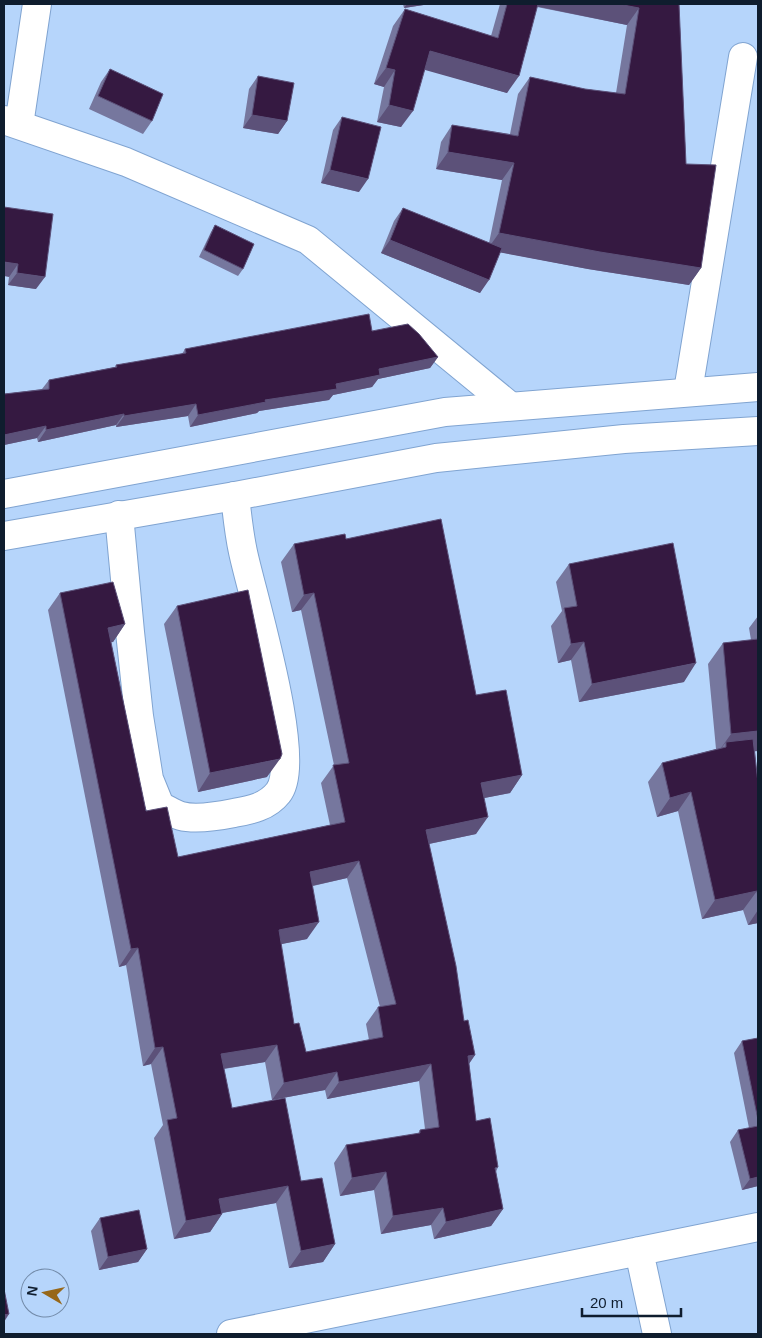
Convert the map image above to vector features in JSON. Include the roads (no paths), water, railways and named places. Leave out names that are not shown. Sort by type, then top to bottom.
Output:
[{"type":"street","points":[[37,4],[12,122],[126,162],[308,240],[510,406]]},
{"type":"street","points":[[688,391],[743,57]]},
{"type":"street","points":[[4,494],[445,412],[688,391],[758,387]]},
{"type":"street","points":[[4,536],[234,496],[436,458],[624,439],[758,431]]},
{"type":"street","points":[[119,516],[130,632],[149,780],[160,806],[182,816],[214,817],[260,808],[278,793],[285,775],[284,739],[274,682],[264,633],[243,552],[234,496]]},
{"type":"street","points":[[231,1334],[758,1227]]},
{"type":"street","points":[[639,1251],[657,1334]]}]
